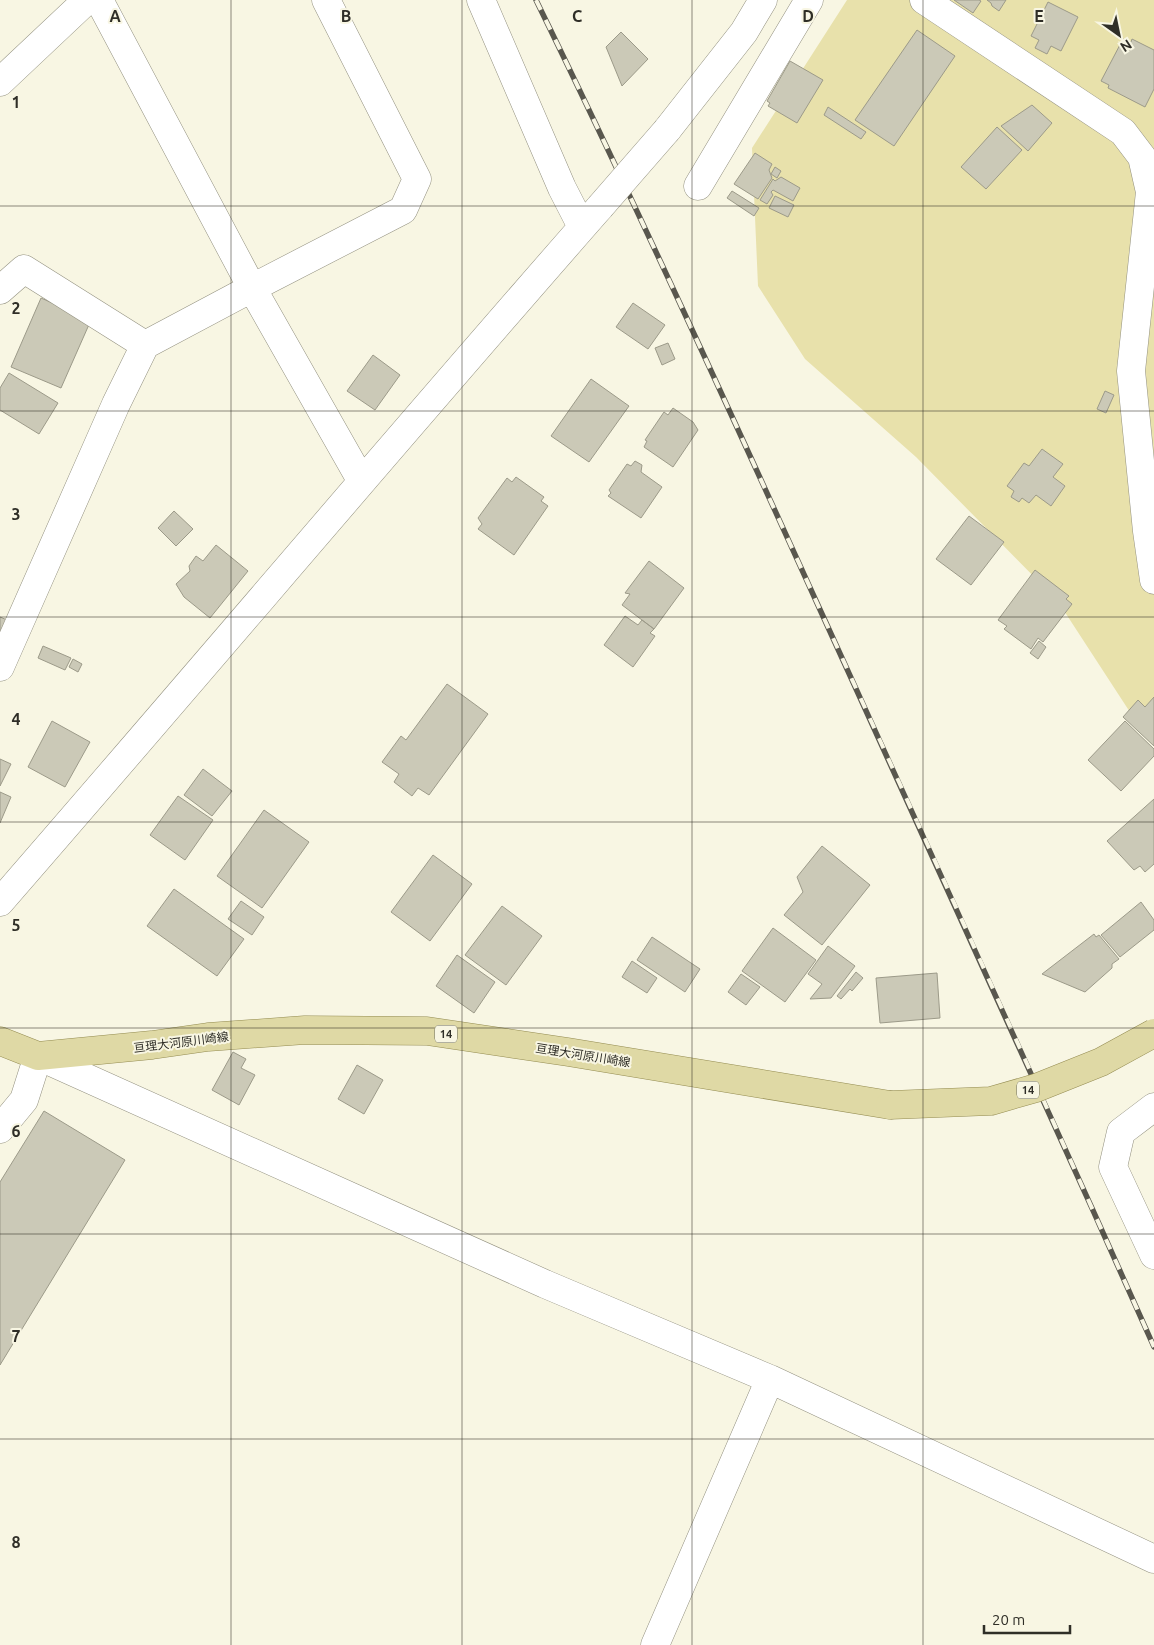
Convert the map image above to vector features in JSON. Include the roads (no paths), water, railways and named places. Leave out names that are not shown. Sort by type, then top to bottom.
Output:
[{"type":"main road","name":"亘理大河原川崎線","points":[[0,1041],[38,1056],[152,1045],[208,1037],[305,1030],[427,1031],[890,1105],[991,1101],[1036,1088],[1101,1062],[1154,1033]]},
{"type":"street","points":[[0,82],[87,0]]},
{"type":"street","points":[[99,0],[252,288],[361,480]]},
{"type":"street","points":[[0,667],[116,404],[145,345],[403,210],[416,179],[326,0]]},
{"type":"street","points":[[481,0],[562,188],[582,228]]},
{"type":"street","points":[[0,902],[180,695],[361,480],[667,130],[744,32],[763,0]]},
{"type":"street","points":[[698,186],[808,0]]},
{"type":"street","points":[[924,0],[1122,132],[1142,157],[1150,192],[1131,371],[1146,522],[1154,580]]},
{"type":"street","points":[[0,290],[24,270],[145,345]]},
{"type":"street","points":[[0,1129],[24,1100],[38,1056],[545,1284],[770,1379],[1154,1559]]},
{"type":"street","points":[[1154,1108],[1121,1132],[1113,1167],[1154,1255]]},
{"type":"street","points":[[655,1645],[770,1379]]},
{"type":"railway","points":[[536,0],[717,383],[1154,1347]]}]
